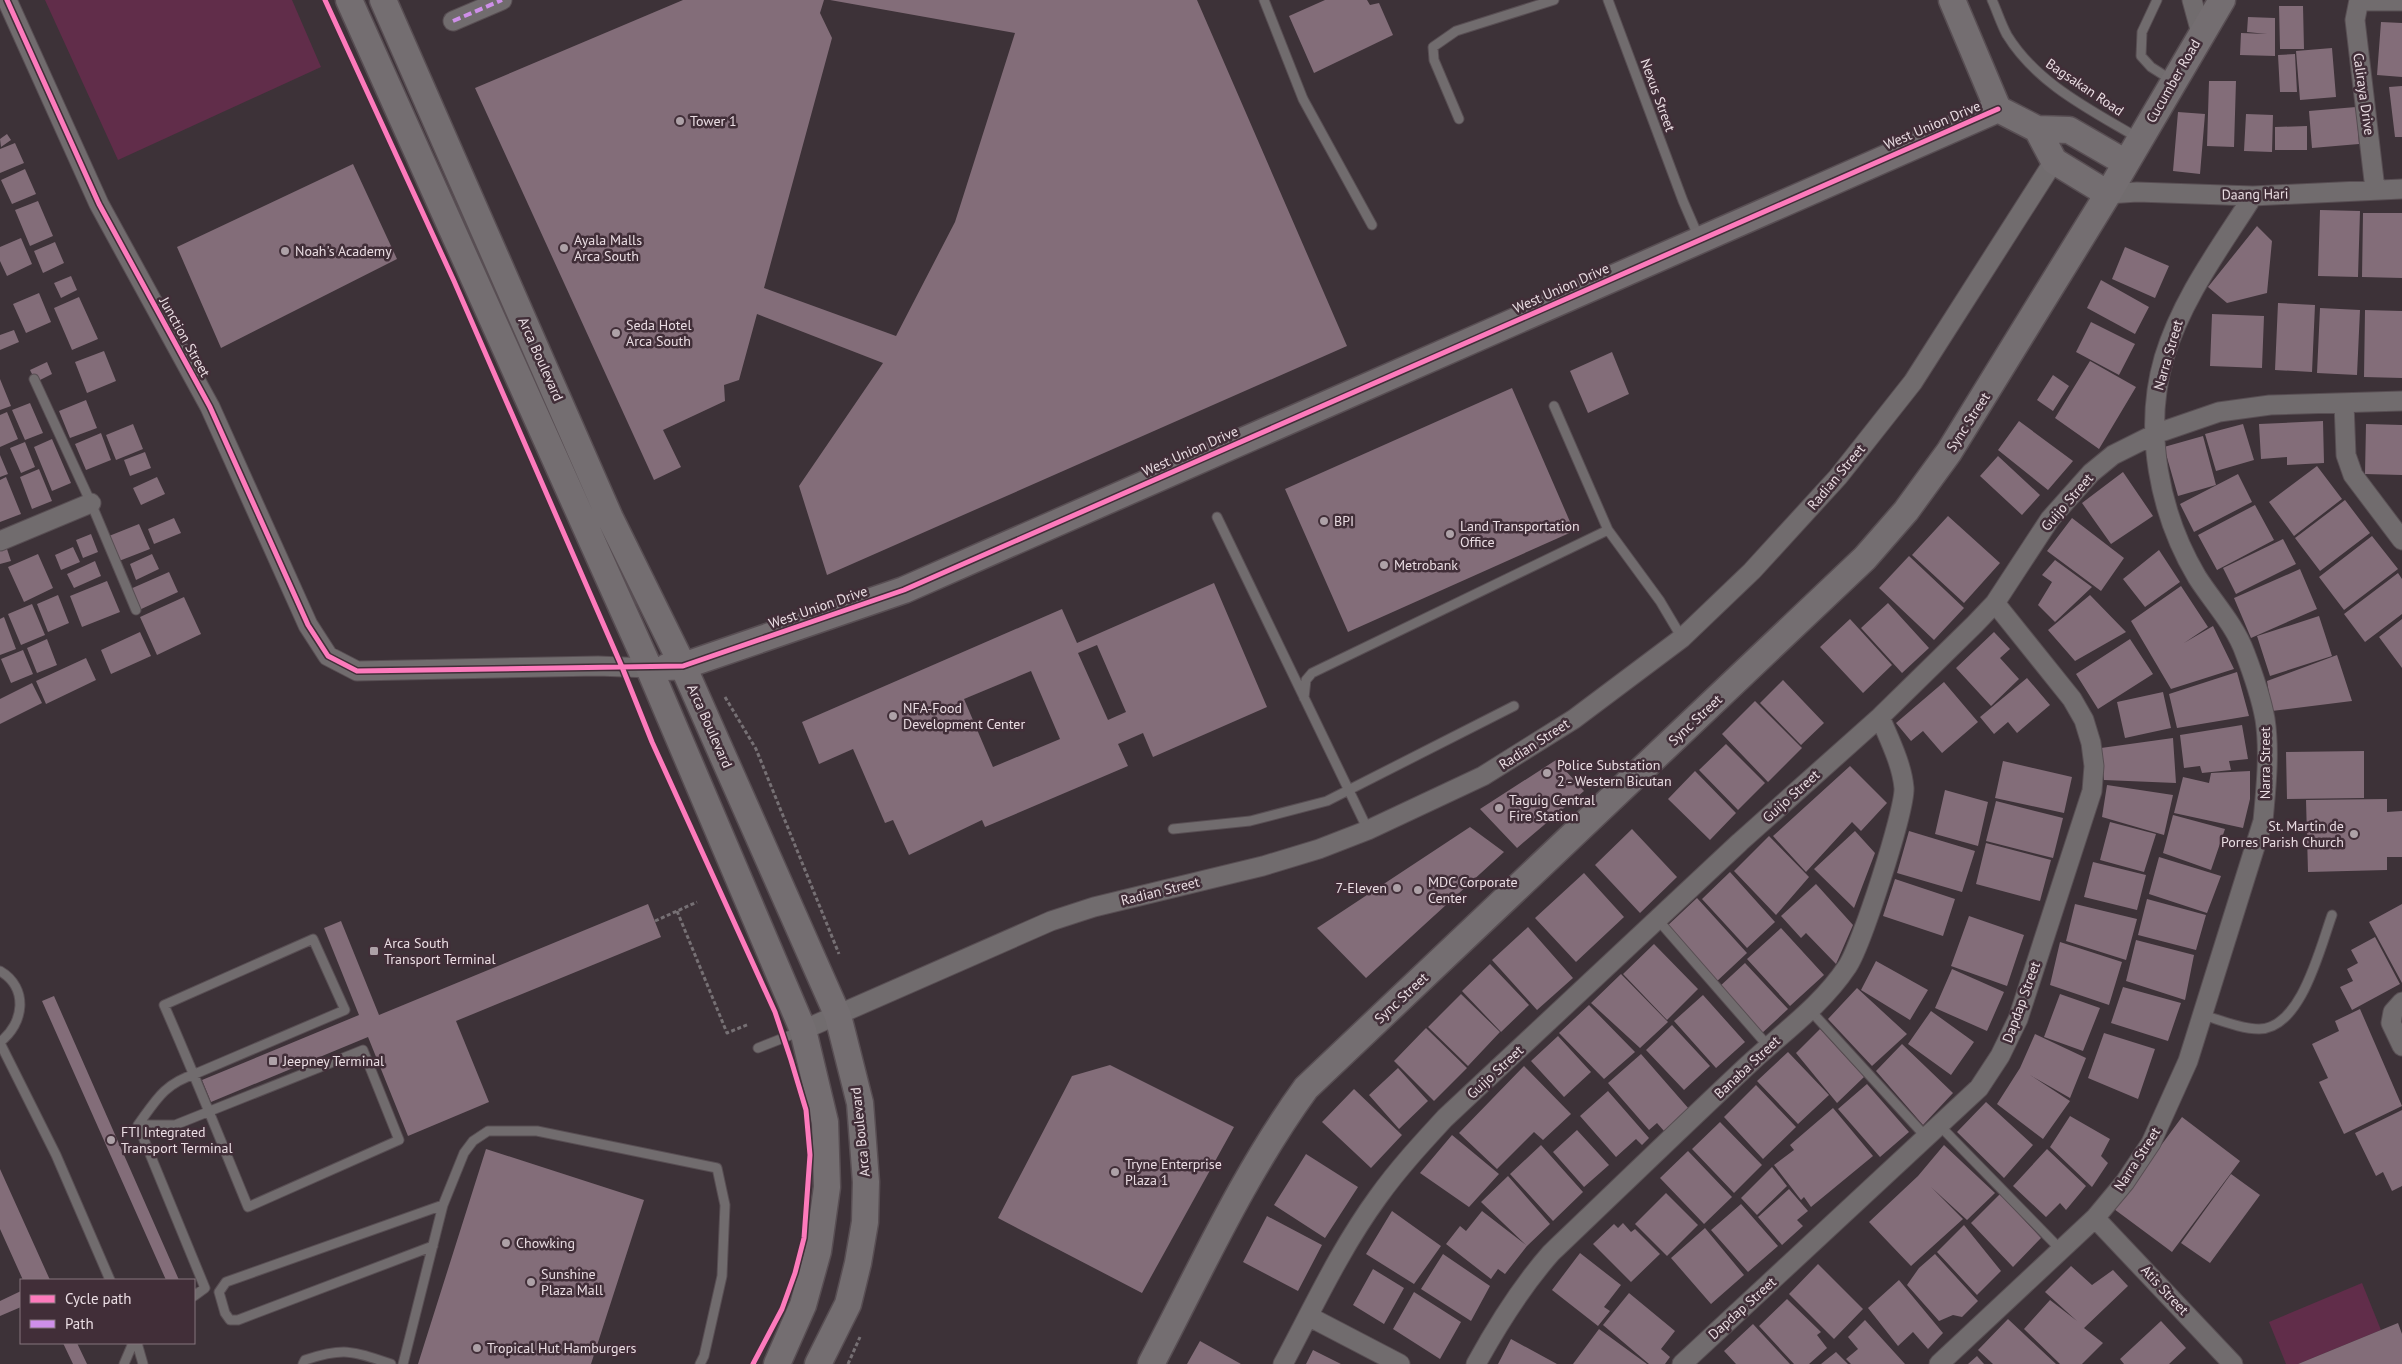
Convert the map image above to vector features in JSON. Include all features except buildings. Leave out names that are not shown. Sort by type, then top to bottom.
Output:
[{"type":"street","name":"Junction Street","points":[[7,0],[99,204],[210,407],[308,625],[328,656],[357,671]]},
{"type":"street","name":"Arca Boulevard","points":[[349,0],[649,668],[803,1030],[825,1122],[827,1187],[818,1251],[803,1305],[777,1364]]},
{"type":"street","name":"Arca Boulevard","points":[[383,0],[610,518],[683,666],[838,1016],[860,1103],[866,1182],[864,1222],[858,1263],[848,1304],[818,1364]]},
{"type":"street","points":[[453,21],[502,0]]},
{"type":"street","points":[[1952,0],[1998,109]]},
{"type":"street","points":[[2192,0],[2201,32]]},
{"type":"street","name":"Cucumber Road","points":[[2108,194],[2201,32],[2222,0]]},
{"type":"street","points":[[2359,0],[2402,1]]},
{"type":"street","name":"Caliraya Drive","points":[[2359,0],[2355,20],[2375,189]]},
{"type":"street","name":"West Union Drive","points":[[357,671],[683,666],[904,590],[1998,109],[2037,129],[2069,130],[2126,163]]},
{"type":"street","points":[[2037,129],[2054,161],[2108,194]]},
{"type":"street","name":"Radian Street","points":[[803,1030],[1051,921],[1094,907],[1263,866],[1319,849],[1368,830],[1483,776],[1574,718],[1682,638],[1752,571],[1838,477],[1913,382],[2054,161]]},
{"type":"street","name":"Daang Hari","points":[[2108,194],[2137,192],[2253,196],[2402,189]]},
{"type":"street","name":"Sync Street","points":[[1151,1364],[1253,1171],[1279,1126],[1306,1088],[1864,558],[1906,511],[1949,452],[2108,194]]},
{"type":"street","name":"Narra Street","points":[[1939,1364],[2062,1251],[2095,1218],[2125,1182],[2151,1143],[2188,1062],[2263,821],[2267,782],[2265,719],[2245,652],[2234,630],[2198,578],[2176,535],[2158,471],[2155,434],[2156,398],[2164,358],[2180,313],[2253,196]]},
{"type":"street","name":"Guijo Street","points":[[1282,1364],[1350,1240],[1377,1198],[1410,1156],[1444,1118],[1740,842],[1880,717],[1995,603],[2050,519],[2091,473],[2113,455],[2155,434],[2219,412],[2245,407],[2402,402]]},
{"type":"street","points":[[2344,403],[2346,455],[2353,475],[2402,540]]},
{"type":"street","points":[[0,541],[91,503]]},
{"type":"street","name":"Dapdap Street","points":[[1682,1364],[1934,1132],[1988,1076],[2011,1034],[2092,791],[2094,766],[2091,743],[2084,720],[2072,699],[1995,603]]},
{"type":"street","name":"Banaba Street","points":[[1476,1364],[1503,1314],[1528,1280],[1552,1253],[1768,1046],[1810,1010],[1833,987],[1849,965],[1863,930],[1901,809],[1904,788],[1896,757],[1880,717]]},
{"type":"street","points":[[2402,1002],[2393,1012],[2391,1023],[2402,1046]]},
{"type":"street","name":"Atis Street","points":[[2095,1218],[2233,1364]]},
{"type":"street","points":[[1308,1316],[1400,1364]]},
{"type":"lane","points":[[1264,0],[1303,99],[1372,225]]},
{"type":"lane","points":[[1459,119],[1434,60],[1433,47],[1456,31],[1554,0]]},
{"type":"lane","name":"Nexus Street","points":[[1608,0],[1699,239]]},
{"type":"lane","name":"Bagsakan Road","points":[[1992,0],[2007,34],[2026,62],[2074,100],[2140,139]]},
{"type":"lane","points":[[2157,0],[2142,32],[2141,56],[2151,67],[2173,81]]},
{"type":"lane","points":[[34,379],[91,503],[136,610]]},
{"type":"lane","points":[[1554,406],[1608,530],[1660,601],[1682,638]]},
{"type":"lane","points":[[1217,516],[1368,830]]},
{"type":"lane","points":[[1304,698],[1306,680],[1312,673],[1608,530]]},
{"type":"lane","points":[[1173,829],[1250,821],[1328,800],[1514,706]]},
{"type":"lane","points":[[2203,1015],[2259,1029],[2273,1026],[2286,1019],[2299,1003],[2332,915]]},
{"type":"lane","points":[[1658,920],[1768,1046]]},
{"type":"lane","points":[[138,1125],[164,1090],[177,1080],[195,1074],[345,1010],[313,939],[164,1005],[195,1074],[210,1113],[248,1206],[399,1140],[363,1050],[210,1113],[175,1125],[138,1125]]},
{"type":"lane","points":[[0,971],[13,982],[21,1004],[15,1026],[0,1042],[56,1155],[110,1279]]},
{"type":"lane","points":[[1810,1010],[1934,1132],[2062,1251]]},
{"type":"lane","points":[[758,1048],[803,1030]]},
{"type":"lane","points":[[138,1125],[205,1288],[195,1295]]},
{"type":"lane","points":[[403,1364],[443,1205],[464,1153],[473,1141],[488,1131],[537,1131],[717,1168],[725,1205],[722,1276],[704,1356],[700,1364]]},
{"type":"lane","points":[[433,1246],[238,1320],[230,1320],[225,1313],[219,1292],[226,1282],[443,1205]]},
{"type":"lane","points":[[124,1364],[134,1344]]},
{"type":"lane","points":[[135,1344],[143,1364]]},
{"type":"lane","points":[[303,1364],[306,1360],[330,1352],[354,1351],[391,1364]]},
{"type":"path","points":[[720,689],[756,749],[842,961]]},
{"type":"path","points":[[655,921],[697,902]]},
{"type":"path","points":[[677,911],[727,1033],[749,1024]]},
{"type":"shaded area","points":[[45,0],[292,0],[321,67],[118,160]]},
{"type":"shaded area","points":[[2362,1283],[2381,1330],[2298,1364],[2286,1364],[2269,1322]]},
{"type":"marked path","points":[[453,21],[502,0]]},
{"type":"cycle path","points":[[7,0],[99,204],[210,407],[308,625],[328,656],[357,671],[683,666],[904,590],[1998,109]]},
{"type":"cycle path","points":[[325,0],[454,281],[622,667],[652,742],[775,1012],[791,1060],[806,1110],[810,1155],[804,1238],[795,1273],[782,1309],[753,1364]]},
{"type":"place","name":"Tower 1","points":[[680,121]]},
{"type":"place","name":"Ayala Malls Arca South","points":[[564,248]]},
{"type":"place","name":"Noah's Academy","points":[[285,251]]},
{"type":"place","name":"Seda Hotel Arca South","points":[[616,333]]},
{"type":"place","name":"BPI","points":[[1324,521]]},
{"type":"place","name":"Land Transportation Office","points":[[1450,534]]},
{"type":"place","name":"Metrobank","points":[[1384,565]]},
{"type":"place","name":"NFA-Food Development Center","points":[[893,716]]},
{"type":"place","name":"Police Substation 2 - Western Bicutan","points":[[1547,773]]},
{"type":"place","name":"Taguig Central Fire Station","points":[[1499,808]]},
{"type":"place","name":"St. Martin de Porres Parish Church","points":[[2354,834]]},
{"type":"place","name":"7-Eleven","points":[[1397,888]]},
{"type":"place","name":"MDC Corporate Center","points":[[1418,890]]},
{"type":"place","name":"Arca South Transport Terminal","points":[[374,951]]},
{"type":"place","name":"Jeepney Terminal","points":[[273,1061]]},
{"type":"place","name":"FTI Integrated Transport Terminal","points":[[111,1140]]},
{"type":"place","name":"Tryne Enterprise Plaza 1","points":[[1115,1172]]},
{"type":"place","name":"Chowking","points":[[506,1243]]},
{"type":"place","name":"Sunshine Plaza Mall","points":[[531,1282]]},
{"type":"place","name":"Tropical Hut Hamburgers","points":[[477,1348]]}]
